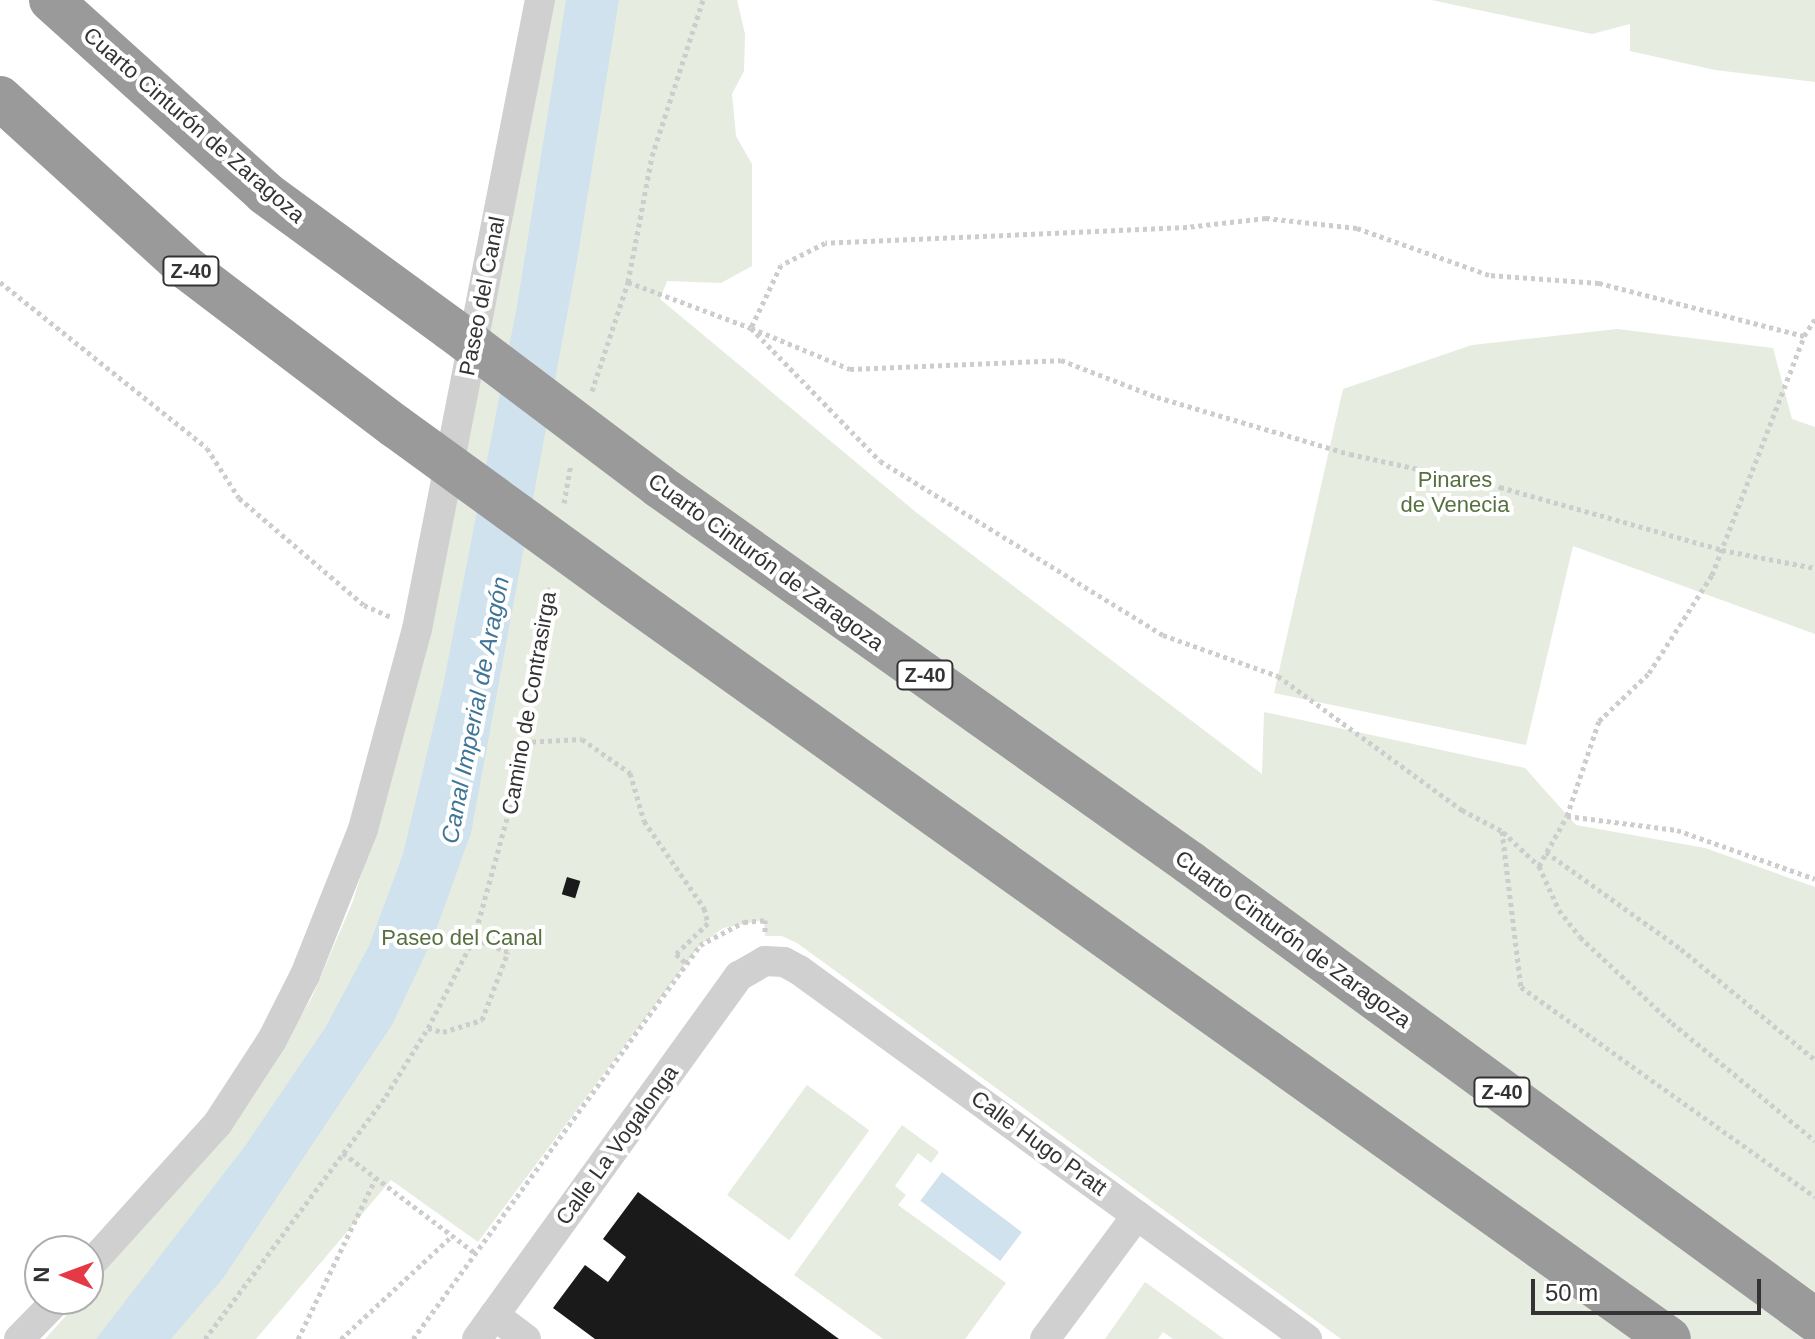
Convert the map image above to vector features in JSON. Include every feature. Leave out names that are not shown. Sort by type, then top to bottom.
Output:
[{"type":"highway","name":"Cuarto Cinturón de Zaragoza","points":[[55,3],[265,193],[659,486],[1190,863],[1815,1320]]},
{"type":"highway","name":"Z-40","points":[[0,98],[188,269],[395,426],[1669,1339]]},
{"type":"street","name":"Paseo del Canal","points":[[104,1249],[218,1123],[279,1027],[305,975],[363,829],[417,629],[540,0]]},
{"type":"street","name":"Calle Hugo Pratt","points":[[769,949],[1307,1339]]},
{"type":"street","name":"Calle La Vogalonga","points":[[485,1327],[739,976],[769,949]]},
{"type":"street","points":[[1045,1339],[1137,1215]]},
{"type":"street","points":[[19,1339],[42,1315]]},
{"type":"street","points":[[485,1327],[526,1339]]},
{"type":"path","points":[[589,399],[628,282],[652,156],[703,0]]},
{"type":"path","points":[[751,328],[781,265],[825,243],[1187,227],[1266,218],[1357,228],[1489,275],[1599,283],[1804,336]]},
{"type":"path","points":[[0,282],[207,448],[239,498],[364,605],[417,629]]},
{"type":"path","points":[[628,282],[850,369],[1061,360],[1157,397],[1350,454],[1500,487],[1722,550],[1815,568]]},
{"type":"path","points":[[1539,866],[1567,816],[1599,721],[1649,673],[1712,575],[1804,336],[1815,319]]},
{"type":"path","points":[[751,328],[880,461],[1163,635],[1278,676],[1462,810],[1502,831],[1539,866],[1559,910],[1580,937],[1672,1023],[1815,1141]]},
{"type":"path","points":[[564,506],[572,459]]},
{"type":"path","name":"Camino de Contrasirga","points":[[205,1339],[343,1153],[428,1028],[474,938],[524,742],[553,569]]},
{"type":"path","points":[[524,742],[582,739],[630,773],[644,821],[704,908],[708,923],[676,954],[685,962]]},
{"type":"path","points":[[1567,816],[1677,830],[1815,879]]},
{"type":"path","points":[[1502,831],[1521,987],[1815,1197]]},
{"type":"path","points":[[1546,852],[1681,949],[1815,1060]]},
{"type":"path","points":[[413,1339],[685,962],[723,928],[744,922],[765,920],[769,949]]},
{"type":"path","points":[[428,1028],[443,1032],[482,1020],[508,952],[474,938]]},
{"type":"path","points":[[343,1153],[474,1252]]},
{"type":"path","points":[[298,1339],[375,1180]]},
{"type":"path","points":[[341,1339],[452,1236]]},
{"type":"green space","points":[[551,0],[737,0],[745,34],[744,71],[732,94],[736,136],[752,164],[752,266],[721,283],[667,281],[660,299],[917,513],[1262,774],[1264,712],[1525,768],[1576,825],[1705,848],[1815,887],[1815,1339],[1341,1339],[797,943],[782,936],[765,936],[764,920],[723,928],[700,945],[478,1242],[391,1180],[256,1339],[45,1339],[67,1315],[104,1315],[104,1272],[253,1094],[311,999],[353,901],[380,814]]},
{"type":"green space","points":[[1431,0],[1815,0],[1815,82],[1715,70],[1630,51],[1630,24],[1592,34]]},
{"type":"green space","name":"Pinares de Venecia","points":[[1617,329],[1773,348],[1792,419],[1815,427],[1815,634],[1573,546],[1526,745],[1274,693],[1343,389],[1472,345]]},
{"type":"green space","points":[[807,1085],[869,1130],[789,1240],[727,1195]]},
{"type":"green space","points":[[902,1125],[939,1152],[931,1163],[918,1153],[895,1186],[906,1195],[898,1205],[1006,1283],[965,1339],[883,1339],[794,1275]]},
{"type":"green space","points":[[1145,1282],[1224,1339],[1173,1339],[1163,1332],[1158,1339],[1105,1339]]},
{"type":"water","name":"Canal Imperial de Aragón","points":[[566,0],[619,0],[577,261],[471,833],[433,938],[392,1025],[224,1277],[171,1339],[96,1339],[245,1146],[325,1028],[369,946],[403,854],[443,686],[517,306]]},
{"type":"water","points":[[942,1172],[1022,1232],[1000,1261],[920,1201]]},
{"type":"building","points":[[567,877],[580,881],[575,898],[562,894]]},
{"type":"building","points":[[638,1192],[839,1339],[595,1339],[553,1308],[585,1265],[608,1282],[626,1257],[603,1239]]}]
